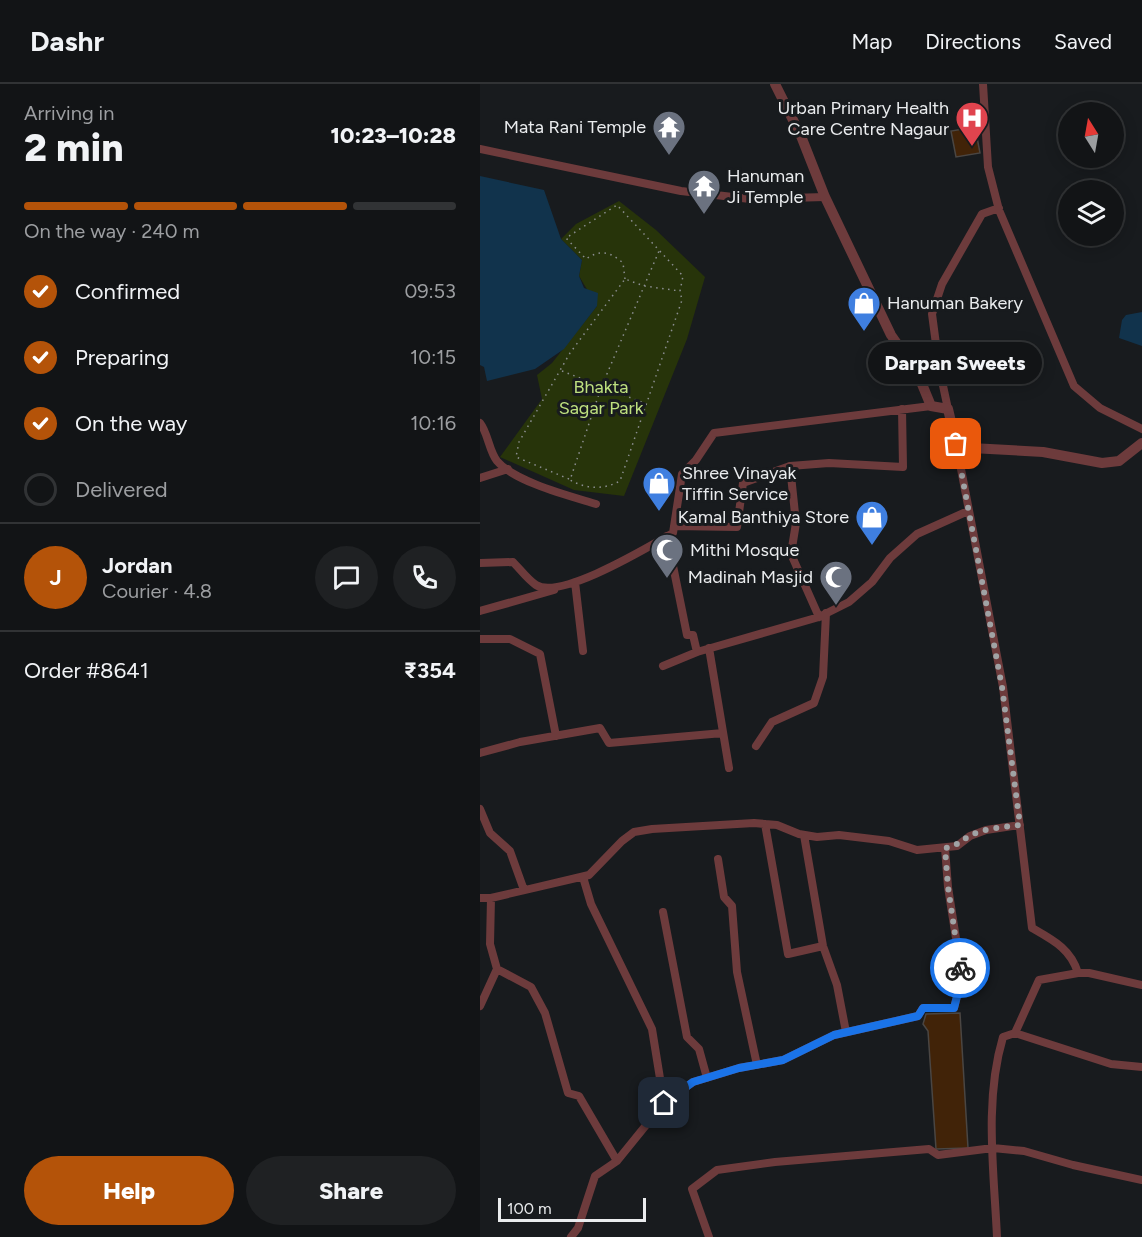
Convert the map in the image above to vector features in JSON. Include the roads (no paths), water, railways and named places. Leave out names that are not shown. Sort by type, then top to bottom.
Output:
[{"type":"street","points":[[775,84],[801,136],[825,197],[891,335],[917,372],[931,406]]},
{"type":"street","points":[[983,84],[988,167],[999,208],[1074,386],[1100,408],[1142,429]]},
{"type":"street","points":[[480,149],[681,191],[750,199],[825,197]]},
{"type":"street","points":[[999,208],[982,214],[942,284],[932,314],[939,367],[956,444],[1002,687],[1032,928],[1061,945],[1075,962],[1078,974]]},
{"type":"street","points":[[917,372],[939,367]]},
{"type":"street","points":[[480,610],[556,590],[613,566],[673,533],[682,474],[696,460],[714,434],[931,406],[948,409]]},
{"type":"street","points":[[674,525],[737,527],[743,483],[790,466],[829,463],[903,467],[902,410]]},
{"type":"street","points":[[480,423],[489,439],[496,460],[508,469],[547,489],[596,504]]},
{"type":"street","points":[[956,444],[971,448],[1043,452],[1102,463],[1119,461],[1142,443]]},
{"type":"street","points":[[756,746],[772,722],[814,703],[823,677],[823,615],[791,554],[796,523],[790,466]]},
{"type":"street","points":[[480,478],[508,469]]},
{"type":"street","points":[[663,666],[709,648],[823,615],[849,602],[865,588],[890,558],[917,534],[968,511]]},
{"type":"street","points":[[667,536],[687,635],[693,635],[697,652]]},
{"type":"street","points":[[480,563],[513,562],[537,586],[556,590]]},
{"type":"street","points":[[575,582],[583,651]]},
{"type":"street","points":[[480,639],[510,639],[540,654],[556,736]]},
{"type":"street","points":[[709,648],[729,768]]},
{"type":"street","points":[[480,753],[600,728],[609,743],[723,733]]},
{"type":"street","points":[[480,809],[490,833],[510,851],[524,890]]},
{"type":"street","points":[[480,898],[491,898],[589,875],[634,832],[700,825],[765,824],[777,825],[804,835],[839,835],[889,841],[917,850],[957,846],[970,836],[986,830],[1020,825]]},
{"type":"street","points":[[765,824],[788,954],[823,946]]},
{"type":"street","points":[[804,835],[823,946],[837,985],[846,1032]]},
{"type":"street","points":[[572,1237],[578,1228],[595,1176],[617,1161],[664,1103],[693,1082],[783,1060],[834,1035],[918,1016],[923,1008],[954,1008],[962,977],[948,887],[945,848]]},
{"type":"street","points":[[718,859],[724,897],[732,906],[737,972],[757,1065]]},
{"type":"street","points":[[583,877],[591,904],[652,1029],[664,1103]]},
{"type":"street","points":[[480,1006],[497,969],[490,944],[491,898]]},
{"type":"street","points":[[663,912],[687,1036],[699,1049],[707,1078]]},
{"type":"street","points":[[497,969],[531,987],[544,1013],[568,1093],[579,1096],[617,1161]]},
{"type":"street","points":[[1015,1033],[1039,980],[1089,973],[1142,985]]},
{"type":"street","points":[[997,1237],[993,1148],[995,1065],[1004,1037],[1015,1033],[1111,1064],[1142,1067]]},
{"type":"street","points":[[709,1237],[692,1189],[717,1170],[928,1149],[938,1155],[993,1148],[1024,1151],[1073,1165],[1142,1180]]},
{"type":"water","points":[[480,176],[544,190],[561,239],[582,260],[579,276],[584,288],[598,293],[597,306],[564,349],[535,369],[487,381],[484,367],[480,365]]},
{"type":"water","points":[[1142,312],[1142,346],[1119,338],[1122,320],[1126,315]]},
{"type":"place","name":"Urban Primary Health Care Centre Nagaur","points":[[972,147]]},
{"type":"place","name":"Mata Rani Temple","points":[[669,156]]},
{"type":"place","name":"Hanuman Ji Temple","points":[[704,215]]},
{"type":"place","name":"Hanuman Bakery","points":[[864,332]]},
{"type":"place","name":"Darpan Sweets","points":[[956,444]]},
{"type":"place","name":"Shree Vinayak Tiffin Service","points":[[659,512]]},
{"type":"place","name":"Kamal Banthiya Store","points":[[872,546]]},
{"type":"place","name":"Mithi Mosque","points":[[667,579]]},
{"type":"place","name":"Madinah Masjid","points":[[836,606]]},
{"type":"park label","name":"Bhakta Sagar Park","points":[[601,397]]}]
